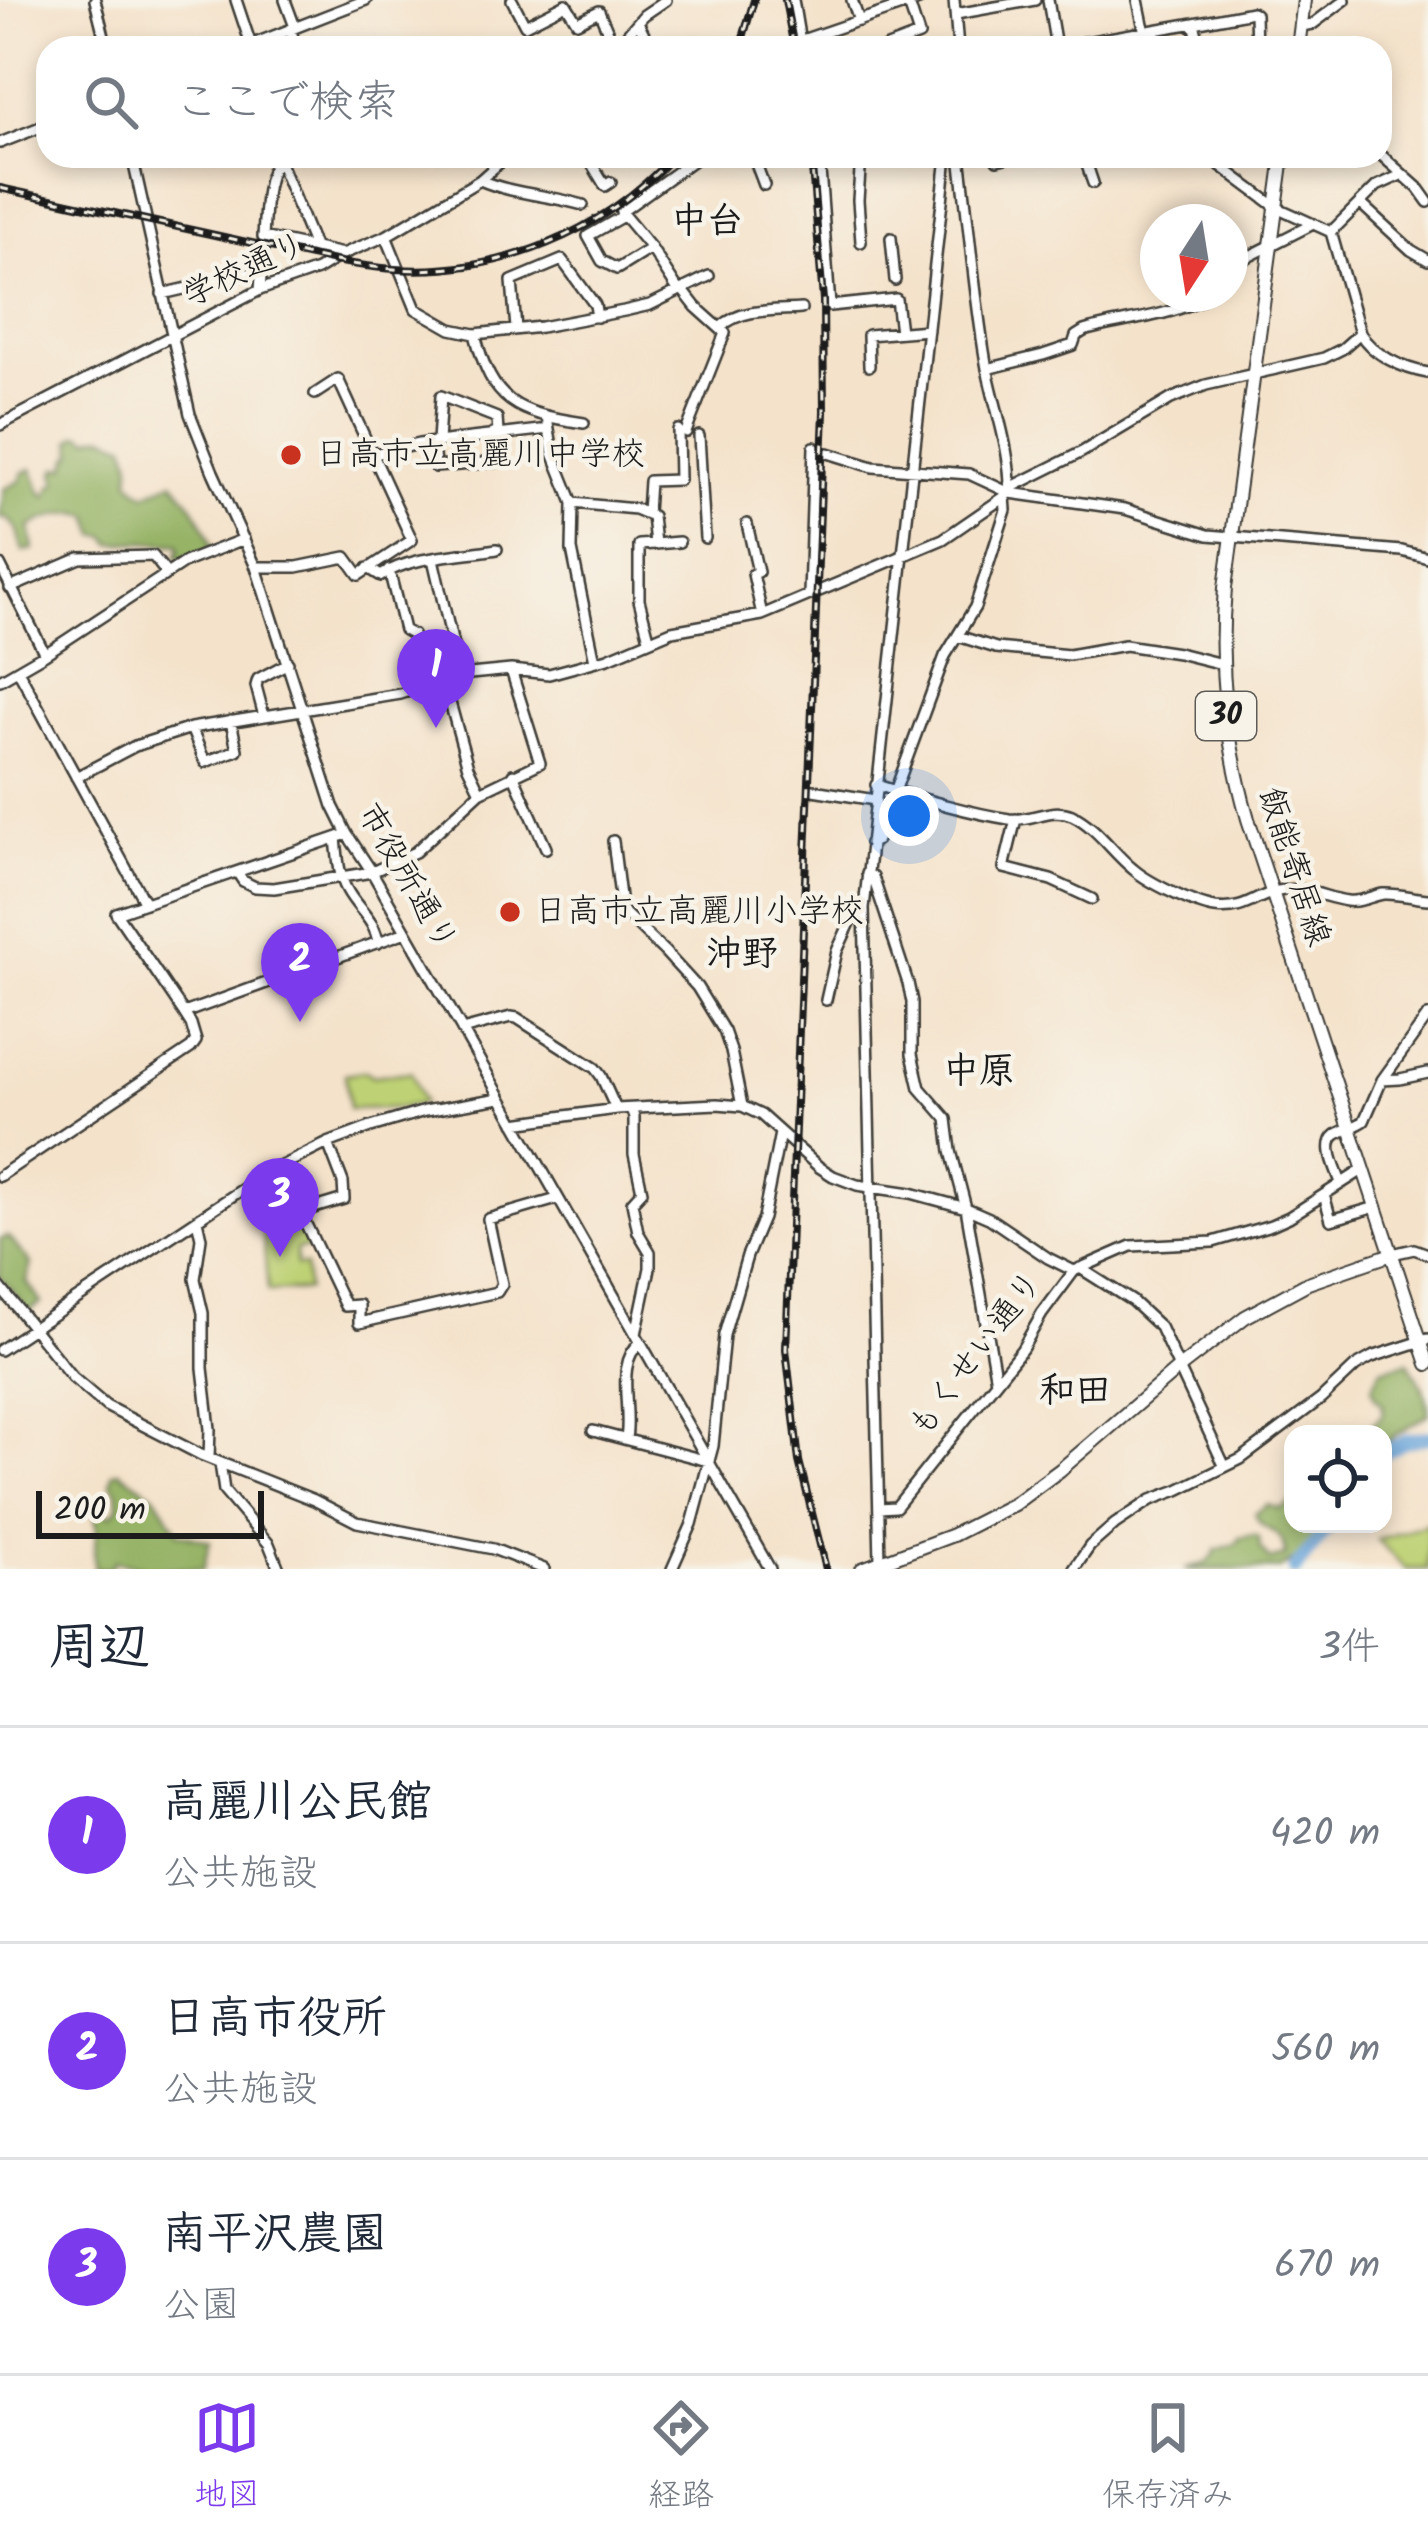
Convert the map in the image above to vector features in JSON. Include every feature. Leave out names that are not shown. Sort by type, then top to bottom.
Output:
[{"type":"main road","points":[[1298,36],[1304,0]]},
{"type":"main road","name":"飯能寄居線","points":[[1281,168],[1223,610],[1225,712],[1235,770],[1272,892],[1424,1340],[1428,1364]]},
{"type":"main road","points":[[862,1569],[953,1535],[1014,1504],[1244,1317],[1330,1274],[1392,1254]]},
{"type":"street","points":[[95,0],[104,36]]},
{"type":"street","points":[[236,0],[245,36]]},
{"type":"street","points":[[285,0],[294,36]]},
{"type":"street","points":[[273,36],[339,5],[366,0]]},
{"type":"street","points":[[512,0],[525,25],[566,4],[577,22],[598,11],[609,36]]},
{"type":"street","points":[[626,36],[666,0]]},
{"type":"street","points":[[793,0],[799,36]]},
{"type":"street","points":[[852,0],[859,21]]},
{"type":"street","points":[[954,0],[957,36]]},
{"type":"street","points":[[956,14],[1035,0]]},
{"type":"street","points":[[1048,0],[1052,36]]},
{"type":"street","points":[[1138,0],[1146,36]]},
{"type":"street","points":[[1301,26],[1313,24],[1343,0]]},
{"type":"street","points":[[821,36],[893,4],[914,2],[916,36]]},
{"type":"street","points":[[1127,36],[1252,12],[1256,36]]},
{"type":"street","points":[[638,22],[645,36]]},
{"type":"street","points":[[1194,23],[1198,36]]},
{"type":"street","points":[[0,143],[36,129]]},
{"type":"street","points":[[1392,166],[1428,202]]},
{"type":"street","name":"市役所通り","points":[[136,168],[195,427],[256,567],[342,836],[372,872],[770,1569]]},
{"type":"street","points":[[272,168],[262,237],[343,254]]},
{"type":"street","points":[[283,168],[315,249]]},
{"type":"street","name":"学校通り","points":[[0,425],[260,290],[317,270],[386,236],[493,168]]},
{"type":"street","points":[[590,168],[605,186],[611,182]]},
{"type":"street","points":[[647,512],[649,481],[679,480],[682,431],[724,336],[680,289],[621,212],[683,168]]},
{"type":"street","points":[[758,168],[764,184]]},
{"type":"street","points":[[820,168],[830,306],[896,299],[900,332]]},
{"type":"street","points":[[860,168],[861,242]]},
{"type":"street","points":[[880,1565],[864,908],[946,168]]},
{"type":"street","points":[[870,843],[877,840],[944,656],[975,608],[1006,510],[1009,456],[987,369],[961,168]]},
{"type":"street","points":[[1088,168],[1093,183]]},
{"type":"street","points":[[1224,168],[1276,206],[1331,232]]},
{"type":"street","points":[[1331,232],[1377,186],[1401,175]]},
{"type":"street","points":[[480,180],[583,205]]},
{"type":"street","points":[[1361,204],[1428,260]]},
{"type":"street","points":[[623,216],[588,236],[602,262],[617,269],[651,248]]},
{"type":"street","points":[[1248,257],[1313,224]]},
{"type":"street","points":[[1331,232],[1366,345],[1428,373]]},
{"type":"street","points":[[386,236],[416,309],[451,329],[475,334],[650,305],[709,276]]},
{"type":"street","points":[[891,238],[895,280]]},
{"type":"street","points":[[260,290],[262,251]]},
{"type":"street","points":[[516,329],[512,281],[562,260],[595,304],[597,316]]},
{"type":"street","points":[[162,294],[261,271]]},
{"type":"street","points":[[721,328],[728,320],[753,313],[801,309]]},
{"type":"street","points":[[987,369],[1043,356],[1073,345],[1076,335],[1159,312]]},
{"type":"street","points":[[869,366],[868,335],[928,330]]},
{"type":"street","points":[[76,777],[135,746],[191,728],[400,694],[460,675],[511,670],[549,674],[608,658],[650,638],[762,614],[943,538],[1008,492],[1171,399],[1206,385],[1324,358],[1360,333]]},
{"type":"street","points":[[475,334],[490,381],[513,404],[547,417],[584,423]]},
{"type":"street","points":[[256,567],[346,557],[359,575],[412,539],[338,380],[314,394]]},
{"type":"street","points":[[441,396],[497,418],[496,434],[496,461],[435,467],[441,396]]},
{"type":"street","points":[[547,417],[553,453],[573,503],[572,550],[595,661]]},
{"type":"street","points":[[374,454],[549,429]]},
{"type":"street","points":[[699,436],[705,538]]},
{"type":"street","points":[[809,594],[814,447]]},
{"type":"street","points":[[829,453],[873,467],[969,474],[1008,492],[1125,509],[1202,533],[1428,557]]},
{"type":"street","points":[[573,503],[647,512],[652,516],[655,544]]},
{"type":"street","points":[[747,524],[762,614]]},
{"type":"street","points":[[0,680],[185,562],[244,538]]},
{"type":"street","points":[[650,638],[640,600],[640,545],[680,542]]},
{"type":"street","points":[[368,568],[381,576],[433,559],[497,549]]},
{"type":"street","points":[[10,588],[80,558],[153,556],[167,574]]},
{"type":"street","points":[[433,559],[460,675]]},
{"type":"street","points":[[0,565],[45,654]]},
{"type":"street","points":[[389,571],[404,630],[413,634],[429,684],[447,692],[480,792]]},
{"type":"street","points":[[958,636],[996,648],[1069,655],[1125,645],[1222,664]]},
{"type":"street","points":[[264,716],[258,679],[288,663]]},
{"type":"street","points":[[18,670],[145,903]]},
{"type":"street","points":[[237,872],[242,881],[274,888],[372,872],[415,852],[480,792],[540,763],[511,670]]},
{"type":"street","points":[[191,728],[205,762],[237,750],[231,721]]},
{"type":"street","points":[[513,774],[546,848]]},
{"type":"street","points":[[876,785],[1016,819],[1059,811],[1096,832],[1148,880],[1212,908],[1254,904],[1272,892],[1291,889],[1350,902],[1384,894],[1428,899]]},
{"type":"street","points":[[813,790],[875,800]]},
{"type":"street","points":[[1016,819],[1004,868],[1051,880],[1092,898]]},
{"type":"street","points":[[0,1176],[196,1041],[191,1024],[116,913],[342,836],[341,876],[375,928],[378,944]]},
{"type":"street","points":[[613,841],[619,908],[697,987],[724,1031],[742,1106]]},
{"type":"street","points":[[867,874],[873,877],[908,982],[911,1054],[920,1088],[947,1119],[996,1381]]},
{"type":"street","points":[[826,1000],[837,951],[857,908],[864,908]]},
{"type":"street","points":[[184,1013],[406,932]]},
{"type":"street","points":[[1341,1183],[1330,1145],[1334,1136],[1364,1121],[1382,1080],[1428,1016]]},
{"type":"street","points":[[462,1030],[514,1017],[595,1068],[616,1109]]},
{"type":"street","points":[[1382,1080],[1428,1072]]},
{"type":"street","points":[[0,1350],[267,1173],[328,1143],[425,1111],[500,1098]]},
{"type":"street","points":[[515,1123],[616,1109],[742,1106],[761,1115],[832,1176],[966,1208],[989,1218],[1048,1258],[1146,1311],[1160,1327],[1226,1468]]},
{"type":"street","points":[[626,1438],[626,1374],[639,1338],[650,1268],[649,1248],[633,1212],[632,1202],[642,1191],[631,1108]]},
{"type":"street","points":[[672,1569],[692,1524],[712,1446],[724,1336],[763,1218],[780,1133]]},
{"type":"street","points":[[328,1143],[344,1198],[304,1211],[302,1216],[345,1306],[359,1305],[359,1323],[497,1292],[502,1283],[488,1219],[557,1199]]},
{"type":"street","name":"もくせい通り","points":[[879,1508],[896,1507],[1022,1349],[1050,1302],[1077,1270],[1130,1246],[1230,1239],[1289,1217],[1364,1169]]},
{"type":"street","points":[[1324,1195],[1331,1220],[1376,1207]]},
{"type":"street","points":[[197,1220],[201,1238],[195,1279],[203,1313],[203,1368],[214,1461],[224,1491],[269,1544],[279,1569]]},
{"type":"street","points":[[1392,1254],[1414,1249],[1428,1254]]},
{"type":"street","points":[[0,1287],[72,1377],[106,1406],[214,1461],[357,1522],[493,1550],[544,1569]]},
{"type":"street","points":[[1074,1569],[1090,1546],[1136,1509],[1226,1468],[1321,1400],[1356,1366],[1424,1340]]},
{"type":"street","points":[[593,1431],[708,1461]]},
{"type":"green space","points":[[78,435],[105,436],[126,444],[130,480],[146,494],[173,481],[197,513],[212,548],[181,561],[176,555],[179,544],[112,544],[106,536],[97,535],[90,516],[76,513],[30,527],[34,549],[23,551],[17,529],[7,518],[0,518],[4,489],[32,469],[47,497],[57,483],[57,468],[67,467],[74,453],[72,440]]},
{"type":"green space","points":[[365,1071],[372,1076],[411,1072],[423,1103],[349,1109],[345,1074]]},
{"type":"green space","points":[[298,1218],[312,1247],[296,1249],[296,1266],[305,1266],[307,1290],[268,1292],[262,1220]]},
{"type":"green space","points":[[8,1237],[31,1264],[27,1282],[41,1303],[29,1311],[0,1277],[0,1239]]},
{"type":"green space","points":[[1408,1362],[1427,1400],[1428,1415],[1392,1438],[1392,1425],[1372,1425],[1382,1416],[1383,1404],[1372,1387],[1381,1369]]},
{"type":"green space","points":[[119,1471],[155,1495],[179,1533],[210,1541],[203,1569],[151,1569],[115,1561],[110,1569],[95,1569],[94,1515],[101,1511],[111,1516],[118,1507],[117,1491],[111,1484],[113,1473]]},
{"type":"green space","points":[[1267,1505],[1284,1507],[1284,1533],[1319,1533],[1302,1555],[1280,1569],[1185,1569],[1207,1563],[1216,1550],[1254,1535],[1270,1560],[1286,1556],[1281,1539],[1255,1514]]},
{"type":"green space","points":[[1428,1523],[1428,1569],[1406,1569],[1377,1540]]},
{"type":"waterway","points":[[1392,1448],[1428,1437]]},
{"type":"waterway","points":[[1295,1569],[1324,1533]]},
{"type":"railway","points":[[744,36],[754,0]]},
{"type":"railway","points":[[785,0],[792,36]]},
{"type":"railway","points":[[0,188],[333,261],[433,269],[510,257],[546,244],[614,207],[661,168]]},
{"type":"railway","points":[[812,168],[823,300],[824,412],[786,1349],[799,1461],[826,1569]]},
{"type":"place","name":"日高市立高麗川中学校","points":[[291,455]]},
{"type":"place","name":"高麗川公民館","points":[[436,728]]},
{"type":"place","name":"日高市立高麗川小学校","points":[[510,912]]},
{"type":"place","name":"日高市役所","points":[[300,1022]]},
{"type":"place","name":"南平沢農園","points":[[280,1257]]},
{"type":"district","name":"中台","points":[[707,222]]},
{"type":"district","name":"沖野","points":[[742,955]]},
{"type":"district","name":"中原","points":[[979,1072]]},
{"type":"district","name":"和田","points":[[1075,1392]]}]
